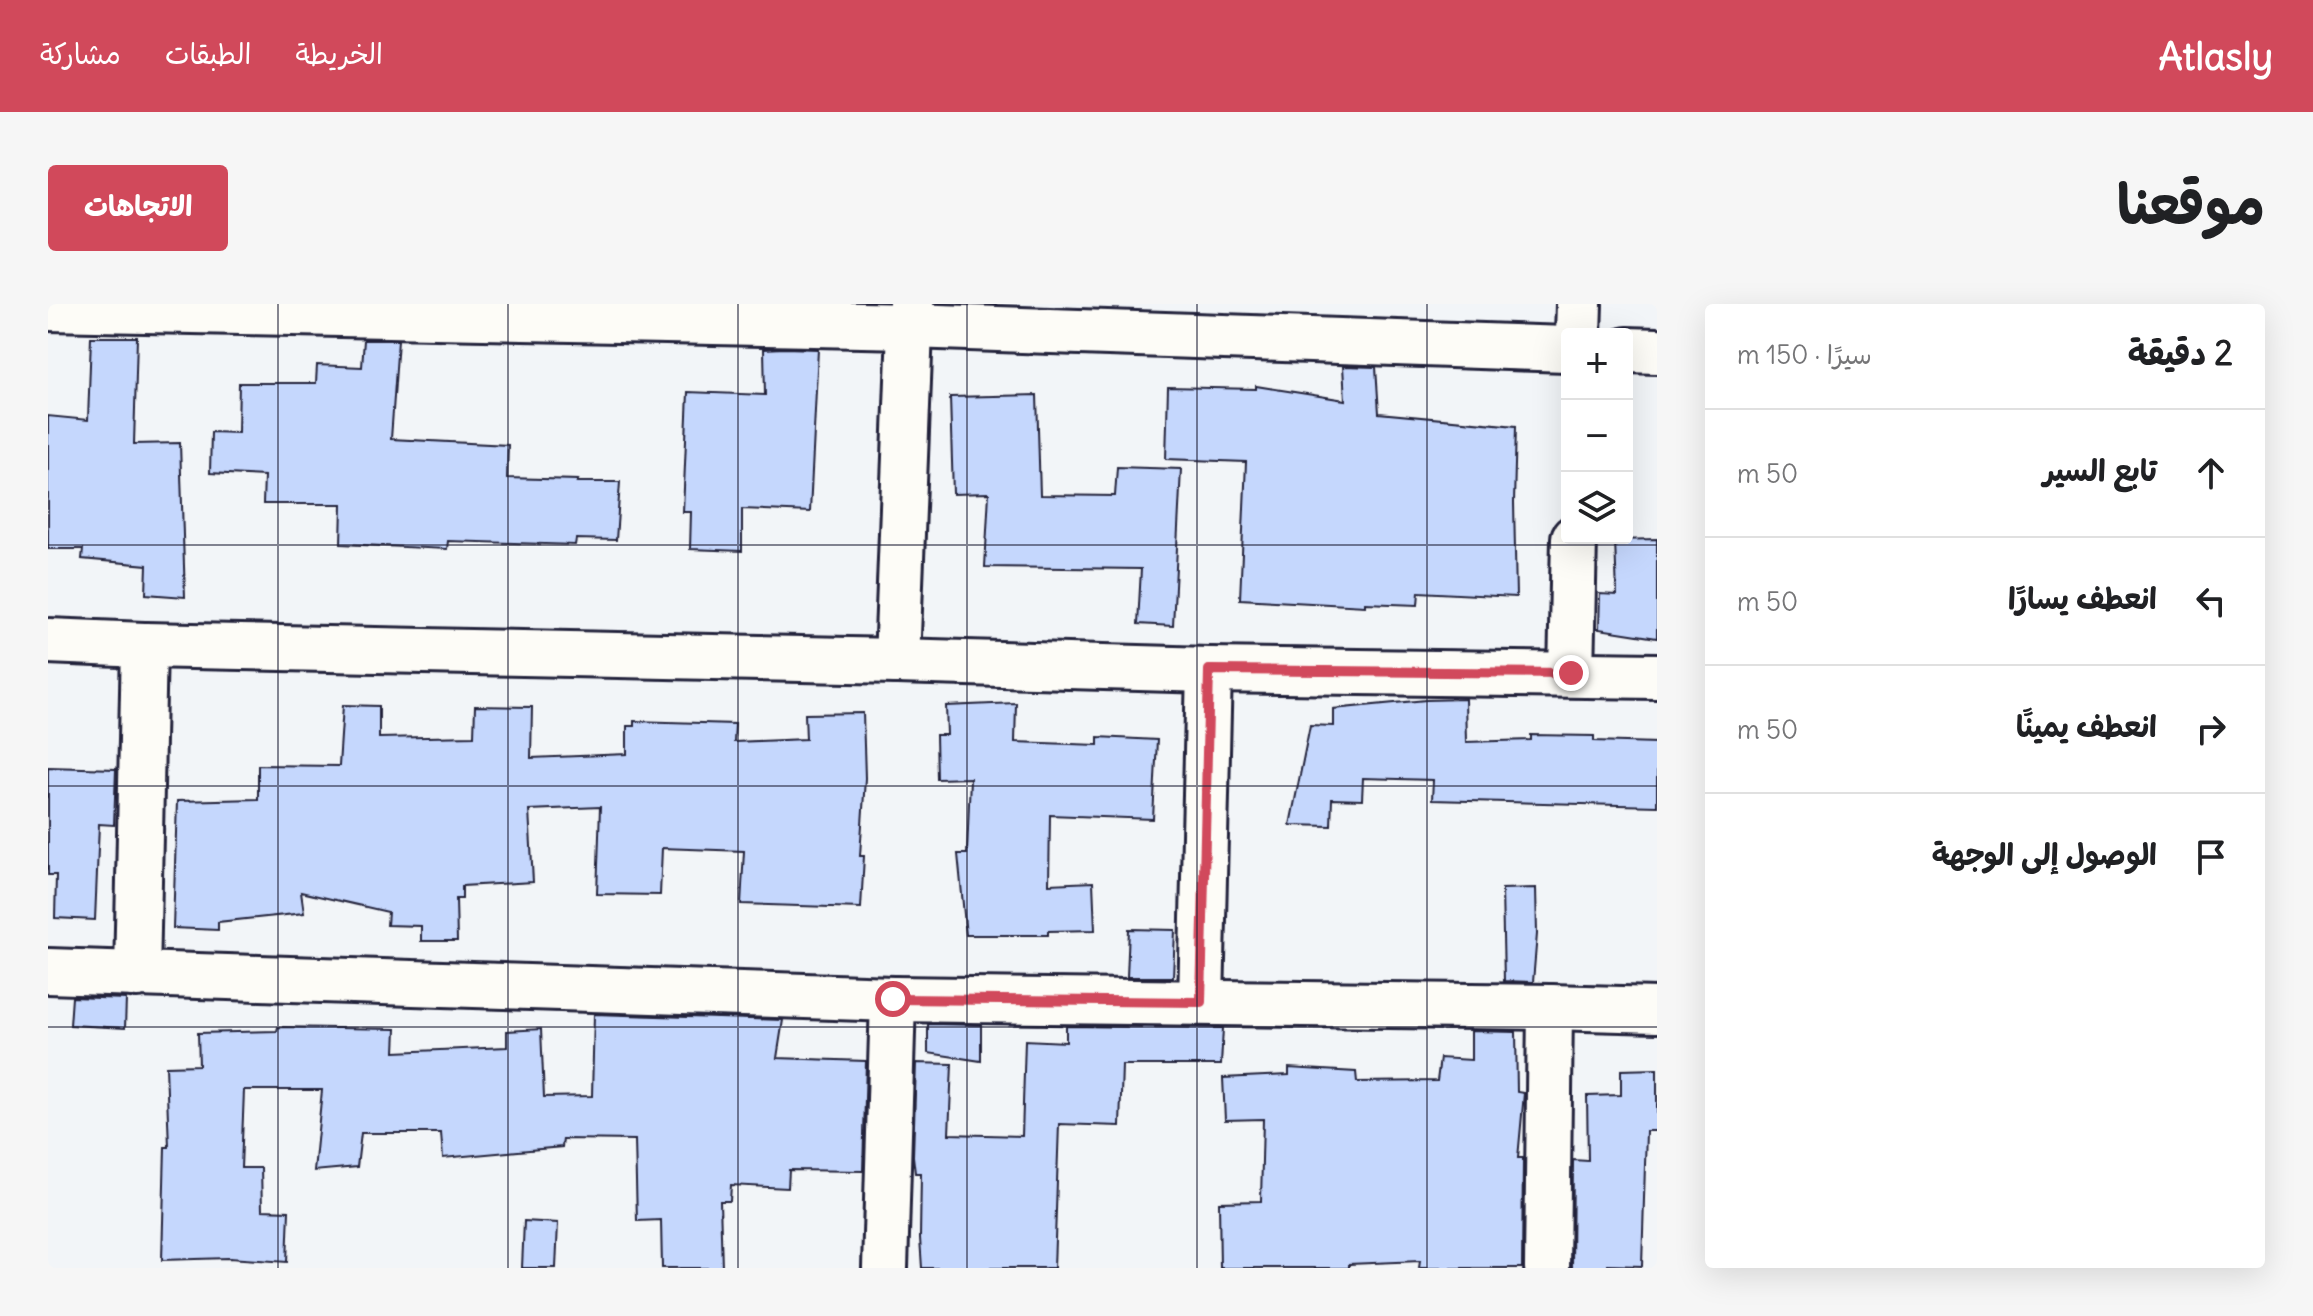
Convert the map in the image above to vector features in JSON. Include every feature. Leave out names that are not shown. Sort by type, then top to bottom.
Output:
[{"type":"street","points":[[1578,328],[1579,304]]},
{"type":"street","points":[[48,308],[910,315],[1561,349]]},
{"type":"street","points":[[897,661],[910,315]]},
{"type":"street","points":[[1633,350],[1657,351]]},
{"type":"street","points":[[1571,673],[1574,544]]},
{"type":"street","points":[[48,641],[1209,670],[1657,676]]},
{"type":"street","points":[[137,975],[144,645]]},
{"type":"street","points":[[1201,1002],[1209,670]]},
{"type":"street","points":[[48,971],[893,999],[1657,1010]]},
{"type":"street","points":[[885,1268],[893,999]]},
{"type":"street","points":[[1547,1268],[1550,1007]]},
{"type":"building","points":[[91,337],[137,337],[134,444],[180,443],[185,597],[146,594],[147,565],[82,559],[83,549],[48,549],[48,416],[88,420]]},
{"type":"building","points":[[364,340],[398,340],[391,439],[508,445],[507,478],[620,482],[616,540],[576,539],[575,545],[448,541],[447,549],[341,544],[342,504],[263,504],[264,476],[210,473],[211,432],[238,433],[239,383],[316,383],[317,365],[362,367]]},
{"type":"building","points":[[764,349],[818,349],[810,512],[742,509],[742,551],[690,549],[691,512],[683,512],[688,392],[765,395]]},
{"type":"building","points":[[1343,366],[1376,367],[1379,413],[1516,426],[1516,597],[1419,592],[1418,605],[1365,603],[1365,606],[1240,599],[1246,462],[1166,459],[1168,387],[1256,389],[1256,386],[1345,400]]},
{"type":"building","points":[[1037,395],[1040,495],[1115,496],[1117,467],[1181,469],[1173,626],[1138,624],[1141,569],[985,567],[989,493],[953,494],[950,397]]},
{"type":"building","points":[[1657,539],[1657,638],[1599,629],[1600,594],[1617,595],[1615,544],[1633,544],[1633,540]]},
{"type":"building","points":[[1465,699],[1466,742],[1531,740],[1531,735],[1594,736],[1594,741],[1657,743],[1657,806],[1432,800],[1433,780],[1363,778],[1362,800],[1332,799],[1331,826],[1290,825],[1310,725],[1333,726],[1333,709]]},
{"type":"building","points":[[1016,703],[1015,742],[1098,745],[1098,737],[1157,740],[1153,819],[1050,815],[1049,884],[1093,882],[1095,930],[1048,931],[1048,935],[966,935],[958,854],[967,854],[970,778],[937,779],[936,735],[947,735],[946,706]]},
{"type":"building","points":[[343,705],[379,706],[379,738],[474,736],[475,706],[532,707],[531,758],[627,754],[627,726],[634,726],[634,721],[735,724],[734,742],[806,739],[805,714],[863,713],[865,778],[860,856],[864,856],[861,908],[741,904],[744,851],[662,848],[660,895],[597,894],[600,807],[529,810],[533,882],[462,886],[462,899],[456,899],[457,941],[421,941],[421,926],[387,925],[388,912],[301,892],[304,913],[218,922],[218,930],[173,928],[177,801],[258,799],[258,765],[339,766]]},
{"type":"building","points":[[48,767],[116,769],[114,825],[99,824],[95,920],[55,918],[56,875],[48,875]]},
{"type":"building","points":[[1536,888],[1537,934],[1533,982],[1504,981],[1502,889]]},
{"type":"building","points":[[1129,929],[1175,930],[1173,977],[1127,977]]},
{"type":"building","points":[[72,997],[126,999],[125,1028],[70,1025]]},
{"type":"building","points":[[594,1014],[783,1020],[777,1058],[866,1061],[863,1171],[789,1170],[788,1188],[731,1185],[730,1201],[720,1201],[722,1268],[662,1268],[661,1220],[637,1221],[635,1140],[563,1139],[562,1147],[443,1158],[441,1133],[361,1133],[357,1167],[314,1171],[322,1090],[244,1090],[241,1168],[261,1168],[262,1210],[289,1211],[287,1262],[229,1258],[162,1260],[165,1147],[169,1147],[166,1066],[199,1065],[198,1033],[277,1031],[278,1027],[396,1029],[395,1052],[507,1047],[507,1031],[541,1029],[544,1097],[592,1096]]},
{"type":"building","points":[[928,1024],[981,1025],[981,1061],[928,1053]]},
{"type":"building","points":[[1066,1026],[1223,1028],[1221,1065],[1122,1065],[1120,1126],[1059,1124],[1054,1268],[922,1268],[921,1173],[915,1173],[913,1156],[916,1063],[952,1064],[949,1134],[1022,1136],[1025,1040],[1066,1042]]},
{"type":"building","points":[[1471,1031],[1516,1032],[1517,1092],[1524,1093],[1518,1158],[1523,1158],[1522,1268],[1419,1268],[1420,1261],[1349,1264],[1349,1268],[1220,1268],[1219,1202],[1261,1201],[1263,1119],[1225,1120],[1223,1078],[1289,1075],[1289,1068],[1356,1072],[1357,1082],[1437,1081],[1440,1058],[1471,1060]]},
{"type":"building","points":[[1657,1069],[1657,1131],[1646,1131],[1642,1266],[1572,1268],[1573,1160],[1588,1161],[1587,1096],[1621,1095],[1621,1070]]},
{"type":"building","points":[[524,1221],[558,1223],[556,1268],[522,1268]]},
{"type":"route","points":[[893,999],[1201,1002],[1209,670],[1571,673]]}]
